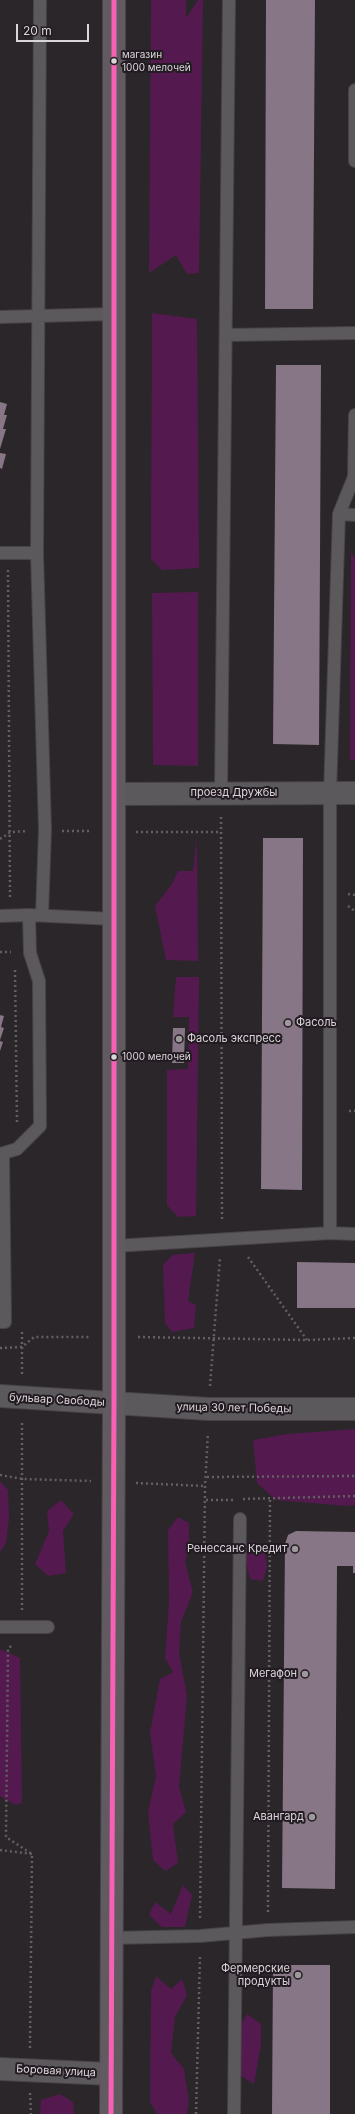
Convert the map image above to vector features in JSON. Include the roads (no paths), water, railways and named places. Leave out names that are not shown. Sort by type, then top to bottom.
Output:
[{"type":"main road","points":[[111,2114],[114,1403],[114,0]]},
{"type":"street","name":"проезд Дружбы","points":[[114,794],[355,793]]},
{"type":"street","name":"бульвар Свободы","points":[[0,1396],[114,1403]]},
{"type":"street","name":"улица 30 лет Победы","points":[[114,1403],[209,1409],[355,1409]]},
{"type":"street","name":"Боровая улица","points":[[0,2069],[112,2074]]},
{"type":"lane","points":[[0,1322],[5,1322],[1,1154],[17,1149],[40,1126],[39,981],[30,953],[36,915],[45,830],[38,553],[40,0]]},
{"type":"lane","points":[[221,793],[229,0]]},
{"type":"lane","points":[[355,90],[355,161]]},
{"type":"lane","points":[[0,317],[114,314]]},
{"type":"lane","points":[[226,335],[355,332]]},
{"type":"lane","points":[[330,1233],[330,793],[339,514],[354,477],[355,415]]},
{"type":"lane","points":[[339,514],[355,515]]},
{"type":"lane","points":[[0,553],[38,553]]},
{"type":"lane","points":[[0,916],[36,915],[114,919]]},
{"type":"lane","points":[[114,1246],[236,1240],[330,1233],[355,1234]]},
{"type":"lane","points":[[234,2114],[240,1519]]},
{"type":"lane","points":[[0,1628],[48,1627]]},
{"type":"lane","points":[[111,1938],[200,1936],[268,1930],[355,1927]]},
{"type":"place","name":"магазин 1000 мелочей","points":[[114,61]]},
{"type":"place","name":"Фасоль","points":[[288,1023]]},
{"type":"place","name":"Фасоль экспресс","points":[[179,1039]]},
{"type":"place","name":"1000 мелочей","points":[[114,1057]]},
{"type":"place","name":"Ренессанс Кредит","points":[[295,1549]]},
{"type":"place","name":"Мегафон","points":[[305,1674]]},
{"type":"place","name":"Авангард","points":[[312,1817]]},
{"type":"place","name":"Фермерские продукты","points":[[298,1975]]}]
